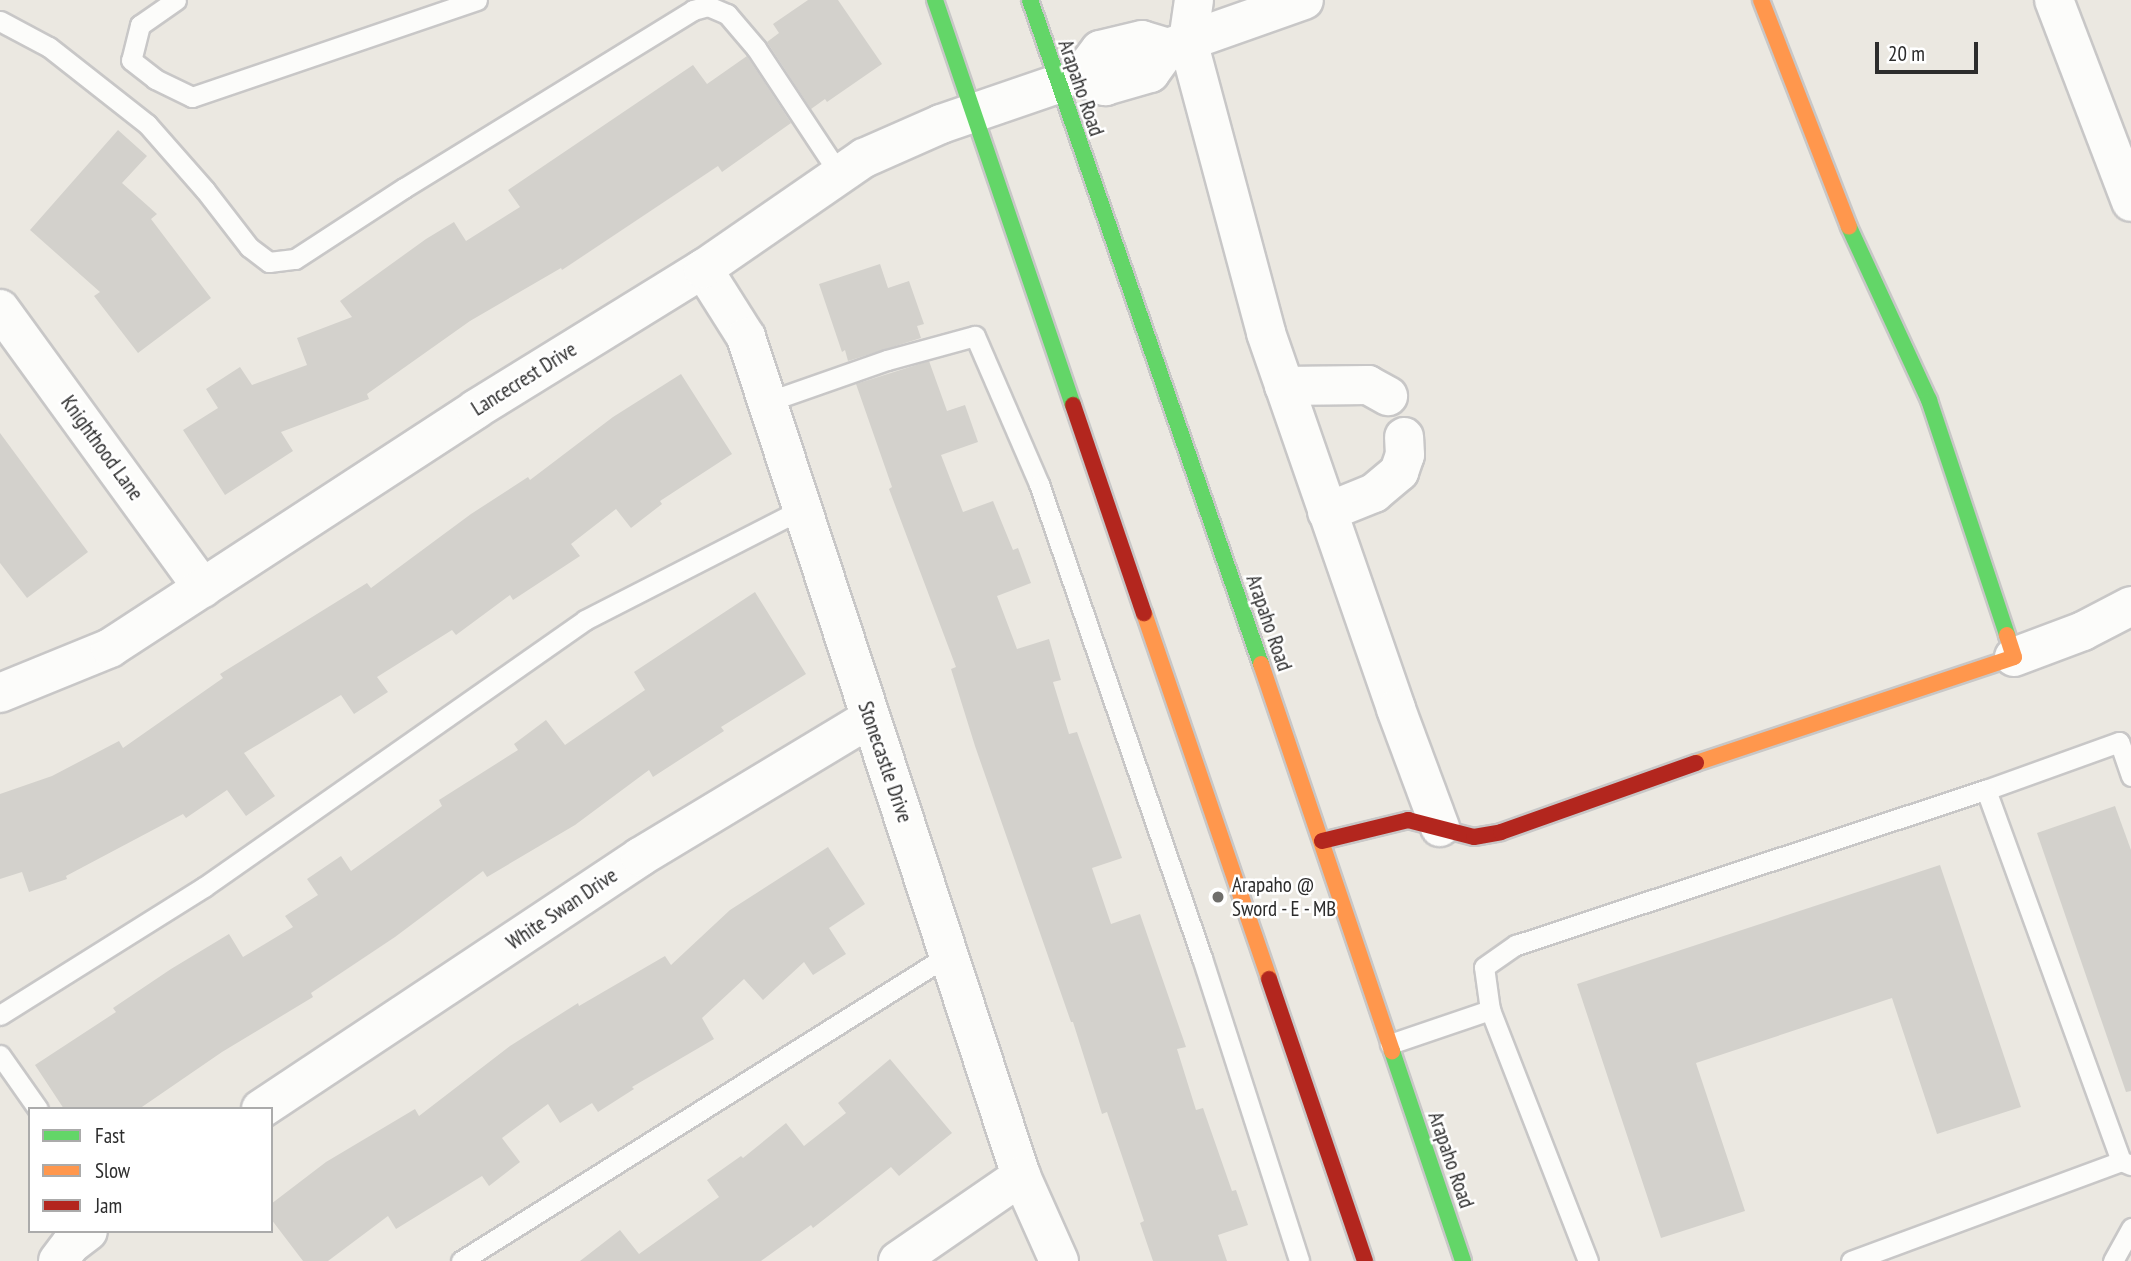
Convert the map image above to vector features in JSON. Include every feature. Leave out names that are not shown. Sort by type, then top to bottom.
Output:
[{"type":"main road","points":[[935,0],[1365,1261]]},
{"type":"main road","name":"Arapaho Road","points":[[1030,0],[1069,80],[1463,1261]]},
{"type":"main road","points":[[1321,841],[1408,820],[1474,836],[1502,832],[1814,721],[2014,657],[1929,400],[1838,204],[1761,0]]},
{"type":"street","points":[[1194,0],[1178,44],[1266,333],[1440,827]]},
{"type":"street","points":[[1069,80],[1100,51],[1142,40],[1178,44],[1304,0]]},
{"type":"street","points":[[2054,0],[2131,202]]},
{"type":"street","name":"Lancecrest Drive","points":[[0,693],[110,648],[476,409],[703,269],[864,158],[972,113],[1069,80]]},
{"type":"street","name":"Stonecastle Drive","points":[[703,269],[746,337],[1021,1176],[1059,1261]]},
{"type":"street","name":"Knighthood Lane","points":[[0,309],[203,588]]},
{"type":"street","points":[[1284,386],[1368,384],[1388,396]]},
{"type":"street","points":[[1327,512],[1374,493],[1399,472],[1405,455],[1404,437]]},
{"type":"street","points":[[2014,657],[2083,631],[2131,606]]},
{"type":"street","name":"White Swan Drive","points":[[264,1107],[640,857],[870,718]]},
{"type":"street","points":[[898,1261],[1021,1176]]},
{"type":"street","points":[[58,1261],[71,1244],[85,1233]]},
{"type":"lane","points":[[176,0],[140,25],[131,60],[155,79],[192,97],[477,0]]},
{"type":"lane","points":[[0,21],[49,47],[147,124],[205,190],[249,247],[269,262],[295,260],[404,188],[670,24],[693,10],[708,6],[727,14],[756,48],[840,175]]},
{"type":"lane","points":[[767,402],[887,360],[975,336],[1039,484],[1202,958],[1299,1261]]},
{"type":"lane","points":[[0,1015],[204,887],[585,620],[802,509]]},
{"type":"lane","points":[[1588,1261],[1490,1010],[1484,967],[1516,946],[1986,790],[2125,740],[2131,776]]},
{"type":"lane","points":[[1851,1261],[2126,1163],[1986,790]]},
{"type":"lane","points":[[461,1261],[950,954]]},
{"type":"lane","points":[[1390,1044],[1490,1010]]},
{"type":"lane","points":[[0,1055],[37,1107]]},
{"type":"lane","points":[[2113,1261],[2131,1228]]},
{"type":"building","points":[[808,0],[838,0],[882,64],[827,102],[825,99],[811,109],[767,42],[779,33],[773,24]]},
{"type":"building","points":[[747,56],[791,123],[722,172],[718,166],[562,270],[561,268],[470,321],[367,394],[369,399],[281,432],[293,451],[225,495],[183,430],[218,408],[206,389],[240,367],[252,385],[307,365],[297,338],[352,317],[340,301],[426,239],[454,222],[466,241],[520,207],[508,190],[693,65],[707,84]]},
{"type":"building","points":[[118,130],[147,156],[122,183],[157,214],[151,219],[211,298],[138,353],[94,296],[100,292],[30,230]]},
{"type":"building","points":[[880,264],[888,288],[909,281],[924,324],[917,326],[921,338],[848,361],[845,350],[842,352],[819,284]]},
{"type":"building","points":[[929,361],[947,411],[965,405],[978,442],[941,455],[963,512],[993,501],[1013,550],[1018,548],[1031,583],[997,596],[1017,649],[1049,639],[1061,680],[1053,682],[1069,734],[1077,732],[1122,858],[1092,868],[1111,924],[1140,914],[1186,1047],[1177,1049],[1196,1110],[1203,1108],[1232,1191],[1236,1190],[1248,1225],[1218,1235],[1227,1261],[1153,1261],[1140,1223],[1144,1221],[1107,1112],[1102,1114],[1073,1022],[975,746],[951,669],[956,667],[889,489],[892,487],[856,384]]},
{"type":"building","points":[[681,374],[732,454],[660,501],[662,504],[631,528],[616,509],[571,544],[580,556],[513,600],[510,595],[456,635],[452,630],[377,677],[388,692],[354,714],[341,695],[244,753],[275,796],[246,816],[227,790],[186,818],[183,814],[66,876],[67,879],[29,892],[22,872],[0,879],[0,794],[52,776],[119,741],[123,748],[223,678],[220,674],[367,583],[371,588],[471,514],[528,477],[530,480],[613,417]]},
{"type":"building","points":[[0,433],[88,552],[27,598],[0,563]]},
{"type":"building","points":[[755,592],[806,674],[721,727],[724,731],[653,777],[649,770],[575,825],[487,877],[483,871],[395,937],[311,993],[313,997],[222,1052],[142,1107],[63,1107],[35,1065],[116,1012],[113,1008],[229,934],[243,957],[293,927],[285,916],[318,895],[307,879],[341,856],[351,871],[442,806],[439,800],[518,750],[514,744],[546,720],[565,745],[645,690],[634,672]]},
{"type":"building","points":[[2115,806],[2131,850],[2131,1091],[2126,1092],[2037,833]]},
{"type":"building","points":[[828,847],[865,904],[829,928],[846,954],[813,975],[804,962],[763,1000],[744,979],[702,1018],[714,1039],[632,1087],[634,1089],[598,1112],[592,1103],[560,1123],[548,1104],[502,1138],[520,1162],[489,1186],[482,1176],[396,1229],[388,1216],[328,1261],[303,1261],[273,1222],[273,1202],[326,1162],[415,1109],[419,1116],[510,1046],[578,1003],[579,1006],[665,956],[671,965],[730,910]]},
{"type":"building","points":[[1940,865],[2021,1107],[1937,1134],[1892,998],[1696,1063],[1745,1211],[1661,1238],[1577,984]]},
{"type":"building","points":[[890,1059],[952,1133],[899,1176],[891,1167],[813,1228],[811,1225],[761,1261],[580,1261],[620,1230],[639,1254],[719,1197],[707,1180],[741,1156],[743,1158],[786,1123],[804,1146],[846,1113],[838,1103]]},
{"type":"traffic: fast","points":[[935,0],[1073,405]]},
{"type":"traffic: fast","points":[[1030,0],[1261,664]]},
{"type":"traffic: fast","points":[[1849,227],[1929,400],[2007,635]]},
{"type":"traffic: fast","points":[[1392,1051],[1463,1261]]},
{"type":"traffic: slow","points":[[1761,0],[1849,227]]},
{"type":"traffic: slow","points":[[1144,613],[1269,979]]},
{"type":"traffic: slow","points":[[1696,763],[2014,657],[2007,635]]},
{"type":"traffic: slow","points":[[1261,664],[1392,1051]]},
{"type":"traffic: jam","points":[[1073,405],[1144,613]]},
{"type":"traffic: jam","points":[[1322,841],[1408,820],[1474,837],[1501,832],[1696,763]]},
{"type":"traffic: jam","points":[[1269,979],[1365,1261]]},
{"type":"place","name":"Arapaho @ Sword - E - MB","points":[[1218,897]]}]
